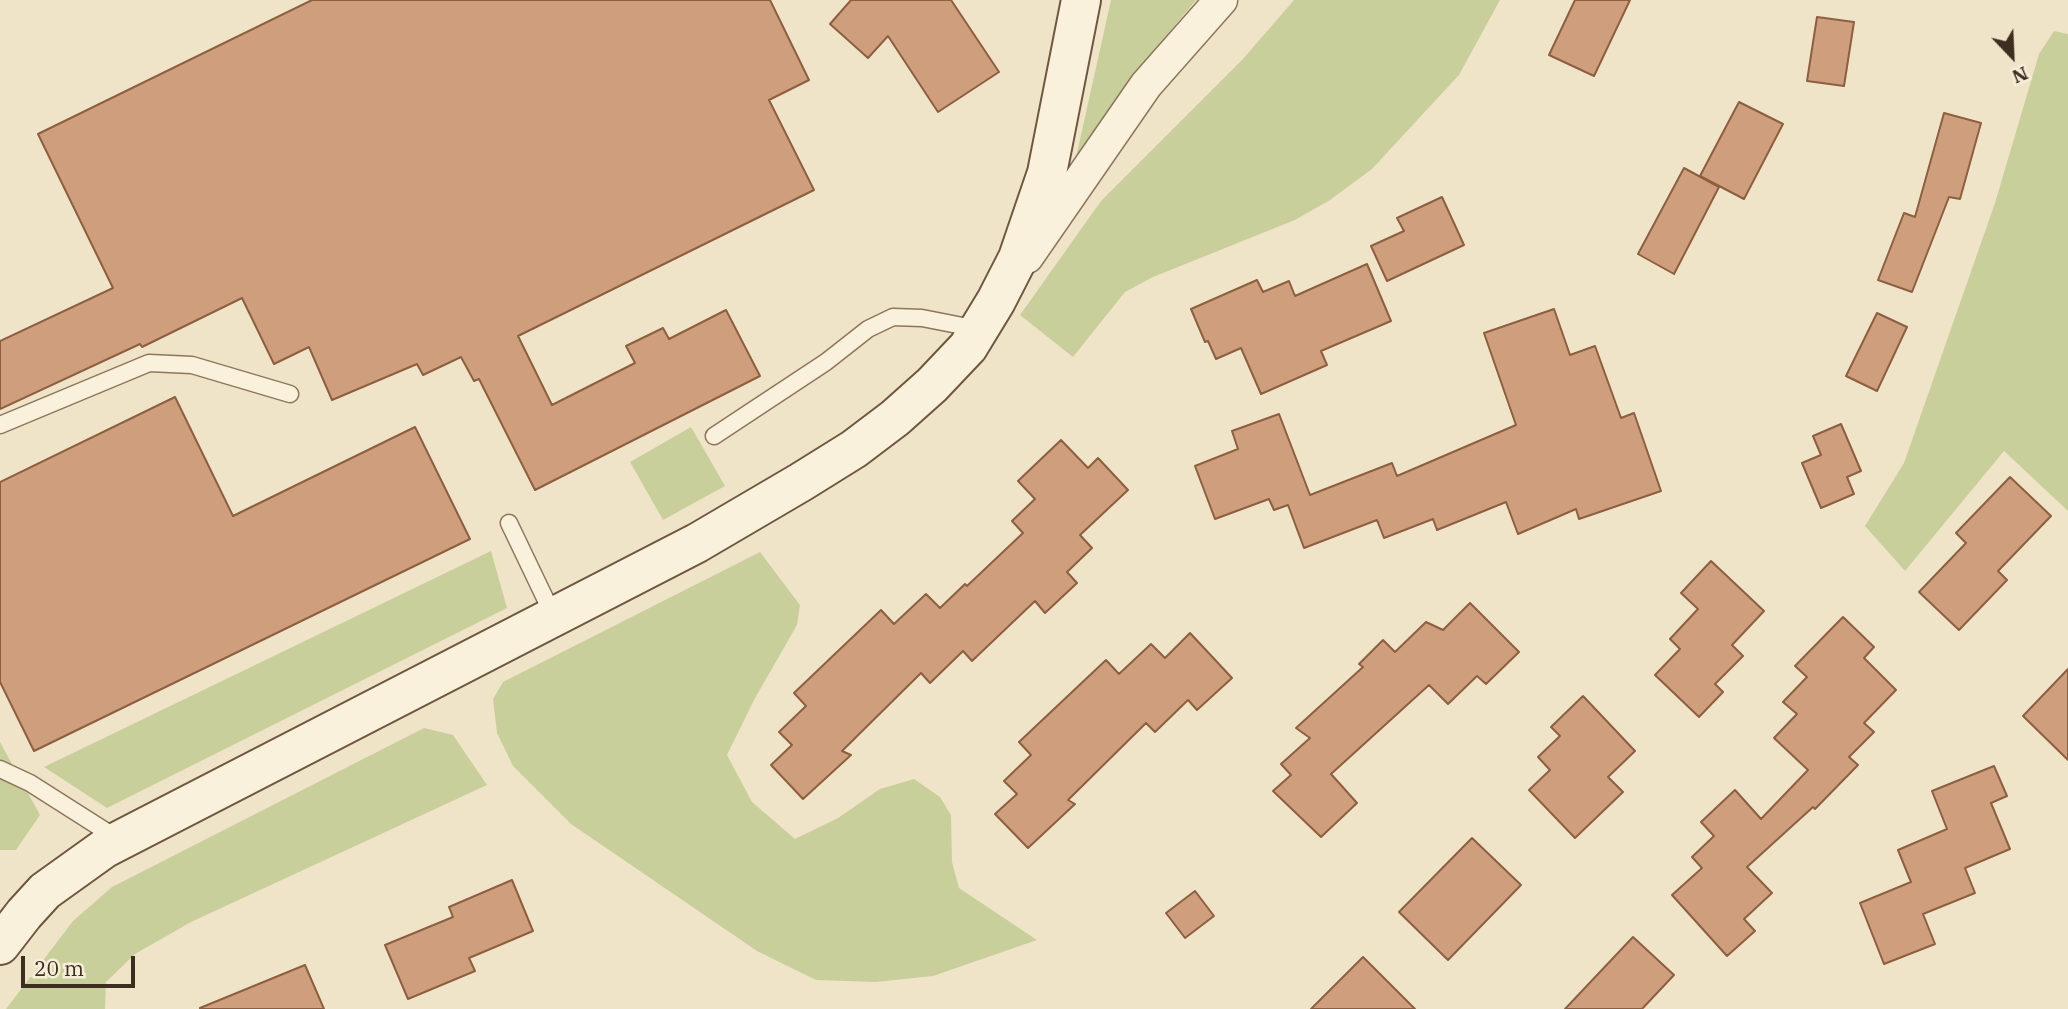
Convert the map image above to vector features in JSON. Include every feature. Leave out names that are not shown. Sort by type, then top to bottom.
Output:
[{"type":"street","points":[[3,936],[45,891],[95,854],[696,543],[854,449],[895,418],[932,385],[968,347],[1018,258],[1047,173],[1081,0]]},
{"type":"street","points":[[987,315],[1146,85],[1221,0]]},
{"type":"lane","points":[[714,436],[826,362],[868,329],[893,317],[987,315]]},
{"type":"lane","points":[[0,425],[149,363],[192,365],[290,394]]},
{"type":"lane","points":[[509,523],[554,617]]},
{"type":"lane","points":[[0,769],[30,783],[120,841]]},
{"type":"green space","points":[[1111,0],[1196,0],[1162,41],[1075,162]]},
{"type":"green space","points":[[1294,0],[1500,0],[1459,75],[1372,169],[1330,200],[1295,220],[1153,277],[1125,292],[1073,357],[1020,315],[1101,201],[1242,60]]},
{"type":"green space","points":[[2054,31],[2068,34],[2068,511],[2004,451],[1905,571],[1865,526],[1904,463],[1995,203],[2039,54]]},
{"type":"green space","points":[[691,427],[725,486],[663,520],[630,462]]},
{"type":"green space","points":[[491,551],[507,608],[107,808],[44,767]]},
{"type":"green space","points":[[760,552],[800,605],[797,625],[754,700],[727,755],[752,802],[795,839],[838,818],[880,789],[914,779],[940,797],[951,815],[952,862],[959,888],[1037,940],[933,976],[876,982],[816,980],[757,951],[571,824],[513,766],[497,733],[493,699],[503,682]]},
{"type":"green space","points":[[424,728],[453,735],[487,785],[191,922],[135,954],[106,982],[105,1009],[6,1009],[73,921],[112,887]]},
{"type":"green space","points":[[0,742],[40,815],[16,850],[0,850]]},
{"type":"building","points":[[312,0],[770,0],[809,80],[769,100],[814,190],[518,336],[552,405],[635,363],[626,346],[663,328],[669,339],[726,310],[760,376],[535,490],[479,379],[474,381],[461,357],[423,375],[417,364],[332,400],[309,347],[274,364],[242,298],[142,347],[140,344],[0,409],[0,341],[113,288],[38,134]]},
{"type":"building","points":[[851,0],[951,0],[999,72],[938,112],[888,36],[868,58],[830,24]]},
{"type":"building","points":[[1575,0],[1630,0],[1594,76],[1549,55]]},
{"type":"building","points":[[1817,17],[1854,22],[1844,86],[1807,81]]},
{"type":"building","points":[[1739,102],[1783,124],[1744,199],[1700,176]]},
{"type":"building","points":[[1944,113],[1981,123],[1960,199],[1949,197],[1912,292],[1878,280],[1904,213],[1915,217]]},
{"type":"building","points":[[1684,168],[1719,187],[1674,274],[1638,254]]},
{"type":"building","points":[[1442,197],[1464,245],[1387,281],[1371,246],[1404,231],[1397,218]]},
{"type":"building","points":[[1367,264],[1391,321],[1321,351],[1327,365],[1261,394],[1241,348],[1216,359],[1208,341],[1205,342],[1191,309],[1257,280],[1263,292],[1289,281],[1295,296]]},
{"type":"building","points":[[1554,309],[1570,355],[1595,346],[1621,418],[1634,413],[1661,491],[1579,519],[1576,509],[1518,534],[1506,502],[1437,530],[1433,519],[1384,538],[1377,520],[1304,548],[1288,505],[1274,510],[1269,499],[1215,519],[1195,466],[1238,449],[1232,431],[1279,414],[1310,495],[1392,463],[1397,476],[1516,425],[1484,333]]},
{"type":"building","points":[[1877,313],[1907,327],[1877,391],[1846,376]]},
{"type":"building","points":[[175,397],[233,516],[415,427],[470,539],[34,751],[0,682],[0,482]]},
{"type":"building","points":[[1841,424],[1861,471],[1847,477],[1854,494],[1821,508],[1802,463],[1821,455],[1813,436]]},
{"type":"building","points":[[1061,440],[1088,468],[1098,458],[1128,490],[1080,535],[1092,548],[1067,572],[1077,583],[1045,613],[1035,601],[972,661],[963,651],[930,683],[921,673],[842,751],[851,755],[803,799],[771,765],[792,745],[779,732],[806,706],[794,693],[881,610],[894,624],[926,594],[940,608],[1023,533],[1012,521],[1035,499],[1018,481]]},
{"type":"building","points":[[2010,477],[2051,516],[1998,571],[2007,580],[1959,630],[1919,592],[1966,543],[1956,533]]},
{"type":"building","points":[[1711,561],[1764,611],[1732,645],[1743,656],[1715,684],[1723,692],[1699,717],[1655,675],[1680,649],[1670,639],[1698,609],[1681,593]]},
{"type":"building","points":[[1470,603],[1519,652],[1486,684],[1477,676],[1448,704],[1429,685],[1331,774],[1357,803],[1321,837],[1273,791],[1291,775],[1281,764],[1310,738],[1296,728],[1363,667],[1359,664],[1383,640],[1395,652],[1426,622],[1443,630]]},
{"type":"building","points":[[1843,617],[1874,647],[1864,658],[1896,690],[1864,723],[1874,732],[1849,757],[1858,765],[1815,809],[1813,807],[1747,867],[1772,893],[1744,919],[1755,931],[1727,956],[1672,895],[1702,868],[1692,857],[1714,836],[1701,822],[1735,790],[1761,819],[1808,770],[1774,738],[1797,714],[1783,702],[1807,677],[1795,666]]},
{"type":"building","points":[[1190,633],[1232,678],[1197,710],[1188,700],[1155,732],[1146,723],[1068,800],[1075,804],[1028,848],[995,814],[1017,794],[1004,781],[1031,755],[1019,742],[1106,660],[1119,674],[1151,644],[1165,658]]},
{"type":"building","points":[[2068,669],[2068,760],[2023,716]]},
{"type":"building","points":[[1583,696],[1635,751],[1608,777],[1623,792],[1575,838],[1529,790],[1550,770],[1538,757],[1560,736],[1551,727]]},
{"type":"building","points":[[1994,766],[2007,796],[1991,803],[2010,849],[1965,868],[1975,893],[1923,914],[1935,944],[1884,964],[1860,903],[1911,882],[1898,850],[1947,829],[1932,791]]},
{"type":"building","points":[[1472,838],[1521,885],[1448,960],[1399,912]]},
{"type":"building","points":[[512,880],[533,931],[469,958],[475,971],[408,999],[385,945],[453,917],[449,907]]},
{"type":"building","points":[[1195,891],[1214,916],[1185,938],[1166,913]]},
{"type":"building","points":[[1633,937],[1674,975],[1642,1009],[1565,1009]]},
{"type":"building","points":[[1363,957],[1415,1009],[1311,1009]]},
{"type":"building","points":[[305,965],[324,1009],[200,1009],[200,1008]]}]
